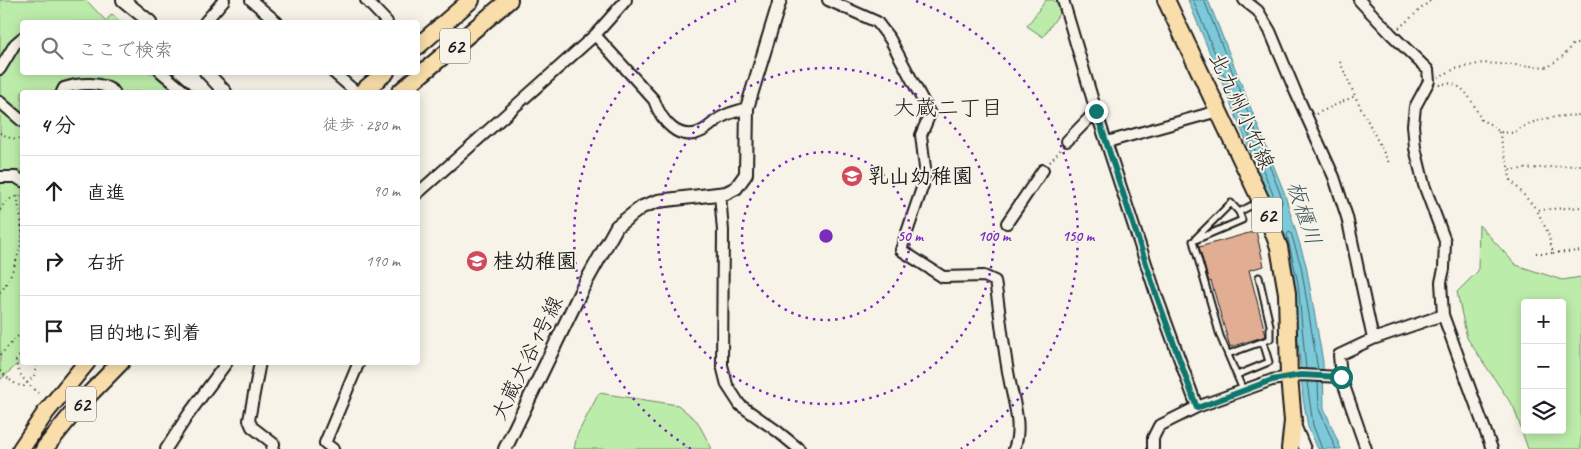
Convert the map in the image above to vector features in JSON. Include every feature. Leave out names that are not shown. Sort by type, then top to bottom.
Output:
[{"type":"main road","name":"62","points":[[420,44],[471,0]]},
{"type":"main road","name":"62","points":[[402,90],[509,0]]},
{"type":"main road","name":"北九州小竹線","points":[[1166,0],[1261,200],[1279,247],[1287,294],[1295,376],[1290,449]]},
{"type":"main road","points":[[364,90],[382,75]]},
{"type":"main road","name":"62","points":[[22,449],[46,412],[84,365]]},
{"type":"main road","name":"62","points":[[44,449],[81,403],[118,365]]},
{"type":"street","points":[[207,20],[224,0]]},
{"type":"street","points":[[251,0],[275,20]]},
{"type":"street","points":[[366,0],[385,20]]},
{"type":"street","points":[[420,190],[595,35],[626,0]]},
{"type":"street","name":"大蔵大谷1号線","points":[[505,449],[582,289],[617,226],[642,208],[658,201],[720,194],[736,188],[746,174],[747,108],[780,0]]},
{"type":"street","points":[[828,0],[877,22],[890,39],[930,114],[921,135],[925,168],[923,185],[901,250],[943,277],[984,276],[995,281],[1018,423],[1018,437],[1014,449]]},
{"type":"street","points":[[1244,0],[1258,11],[1270,31],[1334,178],[1347,216],[1373,339]]},
{"type":"street","points":[[1359,0],[1428,70],[1428,82],[1415,107],[1413,125],[1415,148],[1424,185],[1445,241],[1444,269],[1441,282],[1443,315],[1492,449]]},
{"type":"street","points":[[126,1],[148,20]]},
{"type":"street","points":[[1062,1],[1157,297],[1197,408]]},
{"type":"street","points":[[595,35],[654,100],[658,112],[668,126],[679,133],[692,135],[702,131],[724,116],[747,108]]},
{"type":"street","points":[[0,69],[15,44],[20,40]]},
{"type":"street","points":[[165,75],[183,90]]},
{"type":"street","points":[[209,75],[223,90]]},
{"type":"street","points":[[336,75],[354,90]]},
{"type":"street","points":[[63,90],[78,83],[109,87],[112,90]]},
{"type":"street","points":[[0,102],[20,119]]},
{"type":"street","points":[[1068,141],[1096,111]]},
{"type":"street","points":[[1107,142],[1218,111]]},
{"type":"street","points":[[1007,223],[1043,170]]},
{"type":"street","points":[[0,178],[16,177],[20,180]]},
{"type":"street","points":[[720,194],[723,231],[722,365],[727,385],[740,405],[799,449]]},
{"type":"street","points":[[1366,449],[1341,377],[1338,355],[1373,339],[1443,315]]},
{"type":"street","points":[[166,449],[225,365]]},
{"type":"street","points":[[259,365],[249,420],[252,427],[274,444],[272,449]]},
{"type":"street","points":[[333,449],[325,443],[358,365]]},
{"type":"street","points":[[1154,449],[1153,438],[1159,426],[1197,408],[1272,380],[1295,376],[1341,377]]},
{"type":"street","points":[[1293,421],[1305,449]]},
{"type":"lane","points":[[1240,212],[1261,200]]},
{"type":"lane","points":[[1231,202],[1240,212],[1242,220],[1193,241],[1231,202]]},
{"type":"lane","points":[[1193,241],[1220,336],[1244,390]]},
{"type":"lane","points":[[1228,354],[1270,340],[1270,325],[1259,277]]},
{"type":"lane","points":[[1237,375],[1268,362],[1263,342]]},
{"type":"path","points":[[1391,34],[1430,0]]},
{"type":"path","points":[[1428,82],[1455,69],[1483,63],[1548,67],[1563,56],[1573,44],[1581,44]]},
{"type":"path","points":[[1340,62],[1390,165]]},
{"type":"path","points":[[1423,91],[1446,83],[1458,85],[1473,102],[1481,120],[1492,125],[1499,132],[1510,179],[1537,210],[1548,233],[1553,254]]},
{"type":"path","points":[[1307,118],[1355,96]]},
{"type":"path","points":[[1499,132],[1514,132],[1523,125],[1560,116],[1581,115]]},
{"type":"path","points":[[0,134],[12,139],[20,139]]},
{"type":"path","points":[[1043,170],[1068,141]]},
{"type":"path","points":[[1509,170],[1581,165]]},
{"type":"path","points":[[0,210],[4,202],[17,196],[20,221]]},
{"type":"path","points":[[1537,210],[1581,207]]},
{"type":"path","points":[[0,292],[13,268],[20,245]]},
{"type":"path","points":[[1536,253],[1553,254],[1581,251]]},
{"type":"path","points":[[0,355],[20,334]]},
{"type":"path","points":[[20,355],[16,362],[19,372],[22,378],[38,393]]},
{"type":"path","points":[[0,371],[17,385],[24,386],[34,376],[36,365]]},
{"type":"green space","points":[[0,0],[86,0],[105,20],[20,20],[20,75],[176,75],[193,90],[20,90],[20,362],[0,380]]},
{"type":"green space","points":[[1046,0],[1053,0],[1063,8],[1043,37],[1027,26]]},
{"type":"green space","points":[[112,14],[119,20],[107,20]]},
{"type":"green space","points":[[1479,225],[1516,265],[1562,280],[1581,277],[1581,449],[1528,449],[1523,434],[1566,434],[1566,299],[1521,299],[1521,428],[1514,408],[1467,338],[1457,292],[1478,271]]},
{"type":"green space","points":[[599,393],[678,405],[697,421],[712,449],[574,449],[577,435]]},
{"type":"water","points":[[1188,0],[1208,0],[1284,192],[1306,265],[1323,362],[1324,408],[1341,449],[1318,449],[1308,427],[1303,398],[1293,284],[1277,216]]},
{"type":"building","points":[[1256,231],[1264,266],[1249,270],[1266,336],[1230,347],[1199,247]]},
{"type":"place","name":"乳山幼稚園","points":[[852,176]]},
{"type":"place","name":"桂幼稚園","points":[[477,261]]},
{"type":"district","name":"大蔵二丁目","points":[[948,108]]},
{"type":"route","points":[[1096,111],[1157,297],[1197,408],[1272,380],[1301,375],[1341,377]]},
{"type":"water label","name":"板櫃川","points":[[1304,213]]}]
